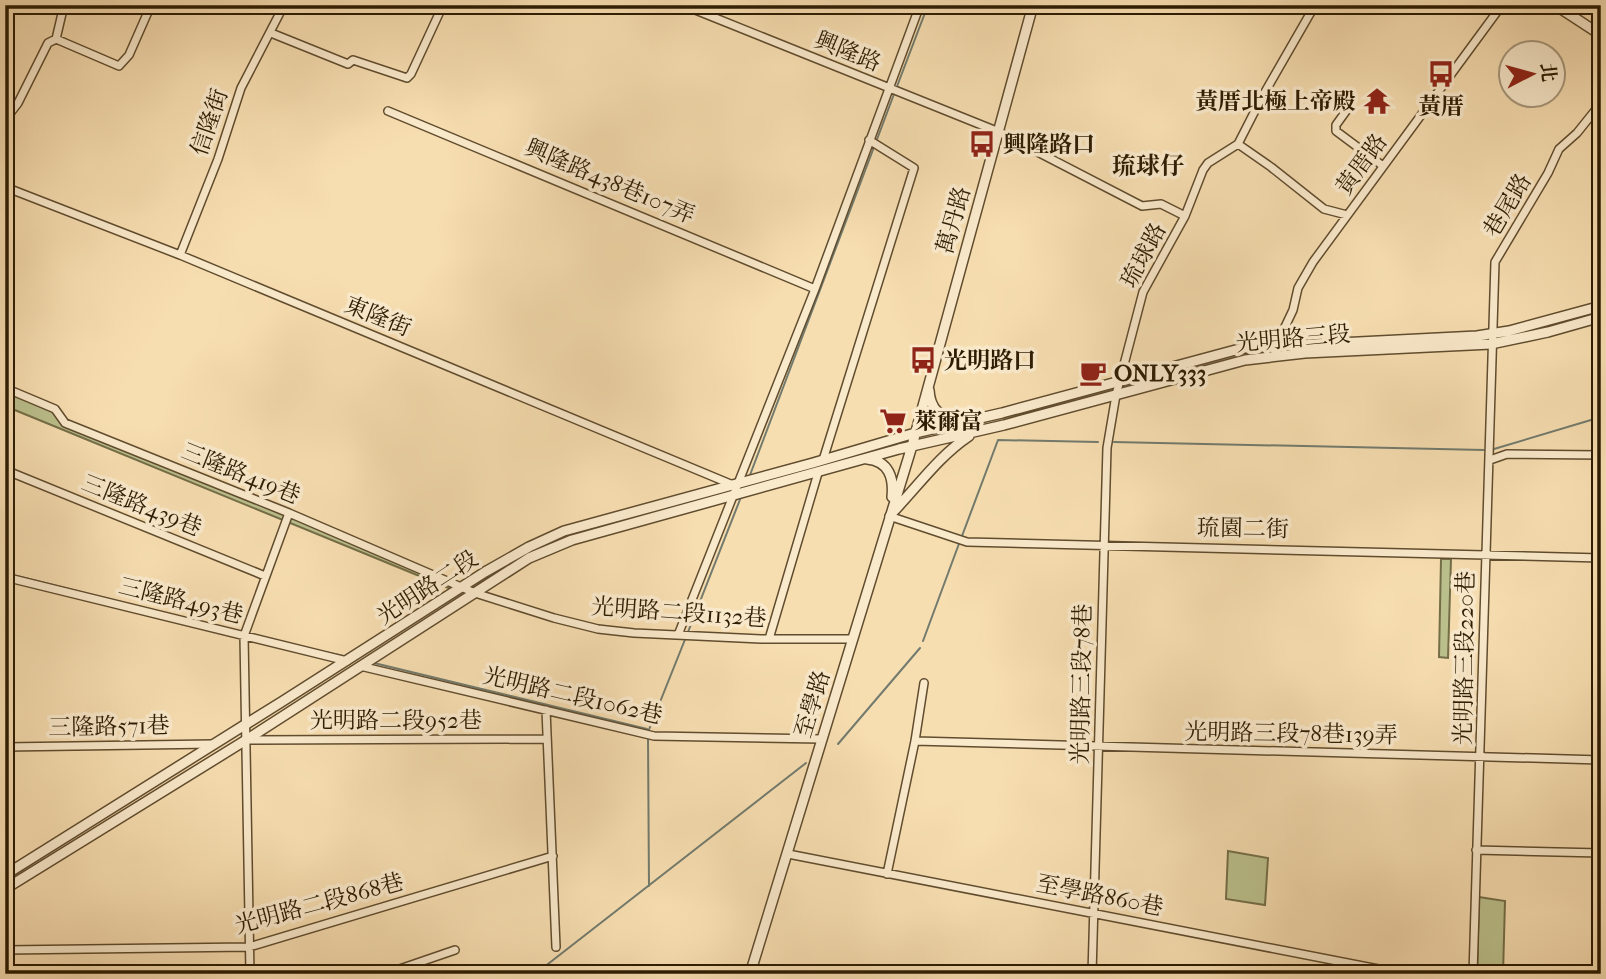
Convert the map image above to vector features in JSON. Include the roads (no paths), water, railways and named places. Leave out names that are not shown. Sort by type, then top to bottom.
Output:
[{"type":"street","points":[[56,39],[64,5]]},
{"type":"street","points":[[5,120],[18,103],[48,43],[56,39],[120,66],[129,55],[151,5]]},
{"type":"street","name":"信隆街","points":[[180,255],[218,159],[241,88],[284,5]]},
{"type":"street","points":[[271,33],[348,64],[353,60],[407,78],[443,5]]},
{"type":"street","name":"興隆路","points":[[683,5],[999,132]]},
{"type":"street","points":[[678,635],[873,143],[920,5]]},
{"type":"street","name":"萬丹路","points":[[912,446],[1033,5]]},
{"type":"street","points":[[1315,5],[1238,144],[1324,209],[1347,215]]},
{"type":"street","name":"黃厝路","points":[[1274,352],[1293,310],[1298,288],[1313,262],[1502,5]]},
{"type":"street","points":[[1555,5],[1601,35]]},
{"type":"street","name":"巷尾路","points":[[1492,338],[1495,262],[1548,173],[1559,149],[1577,133],[1601,103]]},
{"type":"street","points":[[1349,107],[1336,125],[1336,131],[1383,166]]},
{"type":"street","name":"興隆路438巷107弄","points":[[388,111],[815,289]]},
{"type":"street","name":"琉球路","points":[[999,132],[1142,206],[1161,204],[1185,216]]},
{"type":"street","points":[[823,460],[914,168],[873,143]]},
{"type":"street","name":"琉球路","points":[[1116,395],[1143,292],[1185,216],[1203,170],[1208,163],[1238,144]]},
{"type":"street","name":"東隆街","points":[[5,187],[180,255],[735,489]]},
{"type":"street","name":"光明路三段","points":[[1492,338],[1601,306]]},
{"type":"street","name":"光明路三段","points":[[912,446],[1116,395],[1300,343],[1492,338],[1548,332],[1601,317]]},
{"type":"street","name":"光明路三段220巷","points":[[1473,974],[1492,338]]},
{"type":"street","name":"光明路三段","points":[[915,433],[1233,350],[1274,352]]},
{"type":"street","points":[[928,384],[929,398],[934,410],[943,417],[956,421],[971,420]]},
{"type":"street","name":"三隆路419巷","points":[[5,388],[55,409],[65,423],[289,513],[468,590]]},
{"type":"street","name":"光明路三段78巷","points":[[1092,974],[1107,448],[1116,395]]},
{"type":"street","points":[[889,516],[948,452],[976,431]]},
{"type":"street","name":"光明路二段","points":[[5,889],[246,732],[347,661],[468,590],[529,558],[572,540],[915,433]]},
{"type":"street","name":"光明路二段","points":[[5,874],[214,744],[246,732],[360,666],[529,547],[564,531],[735,489],[818,472],[912,446]]},
{"type":"street","name":"至學路","points":[[750,974],[912,446]]},
{"type":"street","points":[[1490,460],[1507,454],[1601,455]]},
{"type":"street","points":[[864,459],[880,463],[887,468],[892,478],[889,516]]},
{"type":"street","name":"三隆路439巷","points":[[5,470],[265,576]]},
{"type":"street","points":[[769,639],[818,472]]},
{"type":"street","points":[[250,974],[245,634],[289,513]]},
{"type":"street","name":"琉園二街","points":[[889,516],[967,542],[1601,558]]},
{"type":"street","name":"三隆路493巷","points":[[5,577],[347,661]]},
{"type":"street","name":"光明路二段1132巷","points":[[468,590],[545,616],[598,629],[769,639],[852,639]]},
{"type":"street","name":"光明路二段1062巷","points":[[360,666],[654,736],[821,739]]},
{"type":"street","points":[[887,874],[915,741],[924,682]]},
{"type":"street","points":[[546,710],[555,947]]},
{"type":"street","name":"光明路二段952巷","points":[[246,732],[546,739]]},
{"type":"street","name":"光明路三段78巷139弄","points":[[915,741],[1601,760]]},
{"type":"street","name":"三隆路571巷","points":[[5,747],[214,744]]},
{"type":"street","points":[[1476,850],[1601,853]]},
{"type":"street","name":"至學路860巷","points":[[788,854],[1404,974]]},
{"type":"street","name":"光明路二段868巷","points":[[5,950],[249,947],[553,856]]},
{"type":"street","points":[[386,974],[455,950]]},
{"type":"waterway","points":[[896,89],[928,5]]},
{"type":"waterway","points":[[876,142],[894,94]]},
{"type":"waterway","points":[[750,475],[874,147]]},
{"type":"waterway","points":[[1494,449],[1601,417]]},
{"type":"waterway","points":[[962,536],[998,440],[1098,442]]},
{"type":"waterway","points":[[1114,442],[1484,450]]},
{"type":"waterway","points":[[688,632],[741,497]]},
{"type":"waterway","points":[[923,641],[960,541]]},
{"type":"waterway","points":[[5,573],[157,611]]},
{"type":"waterway","points":[[648,732],[686,637]]},
{"type":"waterway","points":[[838,744],[920,648]]},
{"type":"waterway","points":[[315,650],[344,656]]},
{"type":"waterway","points":[[374,663],[647,729]]},
{"type":"waterway","points":[[648,738],[649,886]]},
{"type":"waterway","points":[[532,974],[806,763]]},
{"type":"place","name":"黃厝","points":[[1441,74]]},
{"type":"place","name":"黃厝北極上帝殿","points":[[1377,101]]},
{"type":"place","name":"興隆路口","points":[[982,144]]},
{"type":"place","name":"光明路口","points":[[923,360]]},
{"type":"place","name":"ONLY333","points":[[1093,373]]},
{"type":"place","name":"萊爾富","points":[[893,421]]},
{"type":"district","name":"琉球仔","points":[[1148,166]]}]
